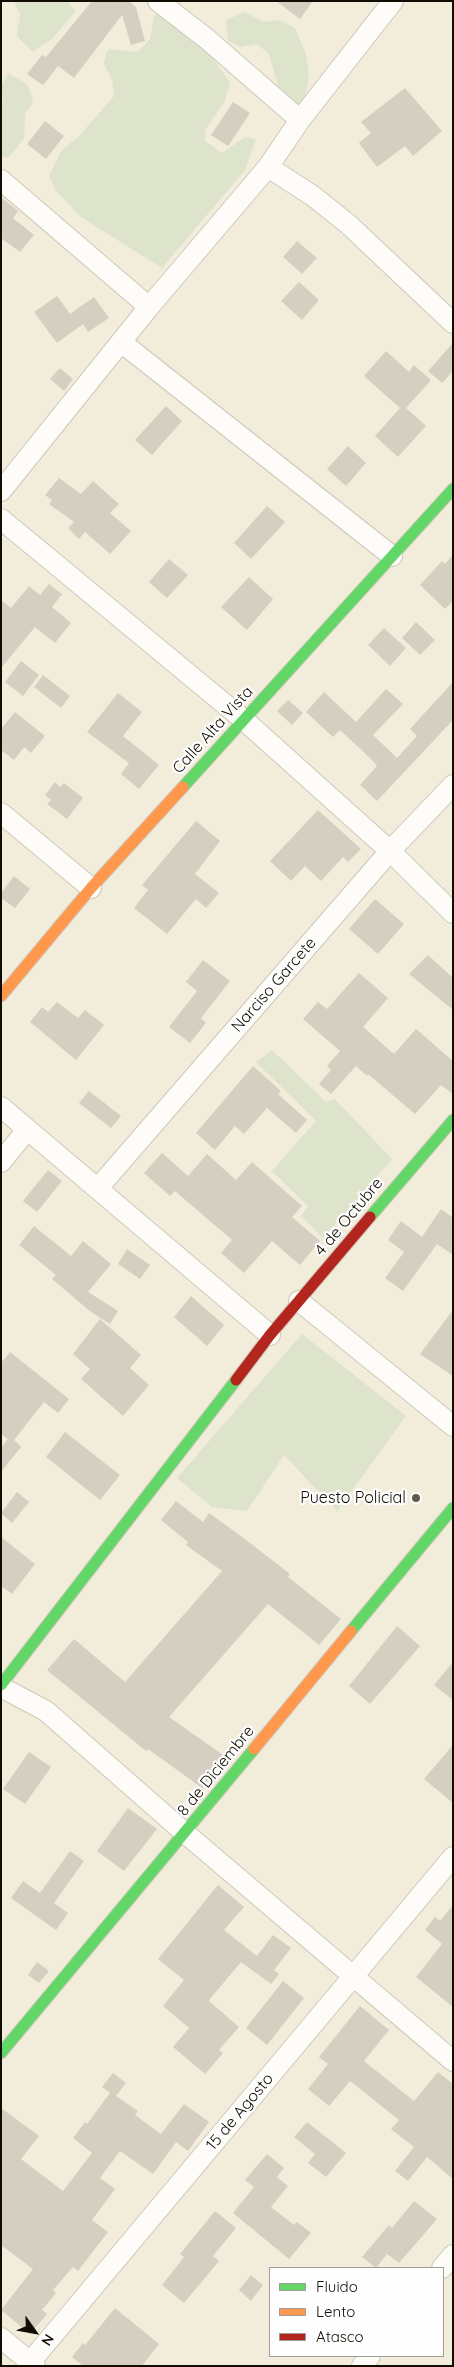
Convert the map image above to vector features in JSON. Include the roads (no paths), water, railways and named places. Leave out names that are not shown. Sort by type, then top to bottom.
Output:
[{"type":"street","points":[[158,1],[207,39],[300,120]]},
{"type":"street","points":[[1,491],[149,307],[268,167],[300,120],[393,1]]},
{"type":"street","points":[[268,167],[314,196],[348,224],[453,323]]},
{"type":"street","points":[[1,180],[149,307]]},
{"type":"street","points":[[121,342],[392,556]]},
{"type":"street","name":"Calle Alta Vista","points":[[1,996],[91,888],[453,489]]},
{"type":"street","points":[[1,519],[244,720],[390,851],[453,913]]},
{"type":"street","name":"Narciso Garcete","points":[[98,1188],[390,851],[453,785]]},
{"type":"street","points":[[1,813],[91,888]]},
{"type":"street","points":[[1,1106],[270,1335]]},
{"type":"street","name":"4 de Octubre","points":[[1,1686],[270,1335],[453,1120]]},
{"type":"street","points":[[1,1162],[27,1130]]},
{"type":"street","points":[[299,1301],[453,1426]]},
{"type":"street","name":"8 de Diciembre","points":[[1,2053],[453,1508]]},
{"type":"street","points":[[1,1686],[46,1711],[185,1833],[453,2061]]},
{"type":"street","name":"15 de Agosto","points":[[30,2364],[453,1857]]},
{"type":"street","points":[[443,2267],[453,2255]]},
{"type":"street","points":[[1,2338],[30,2364]]},
{"type":"place","name":"Puesto Policial","points":[[416,1498]]}]
